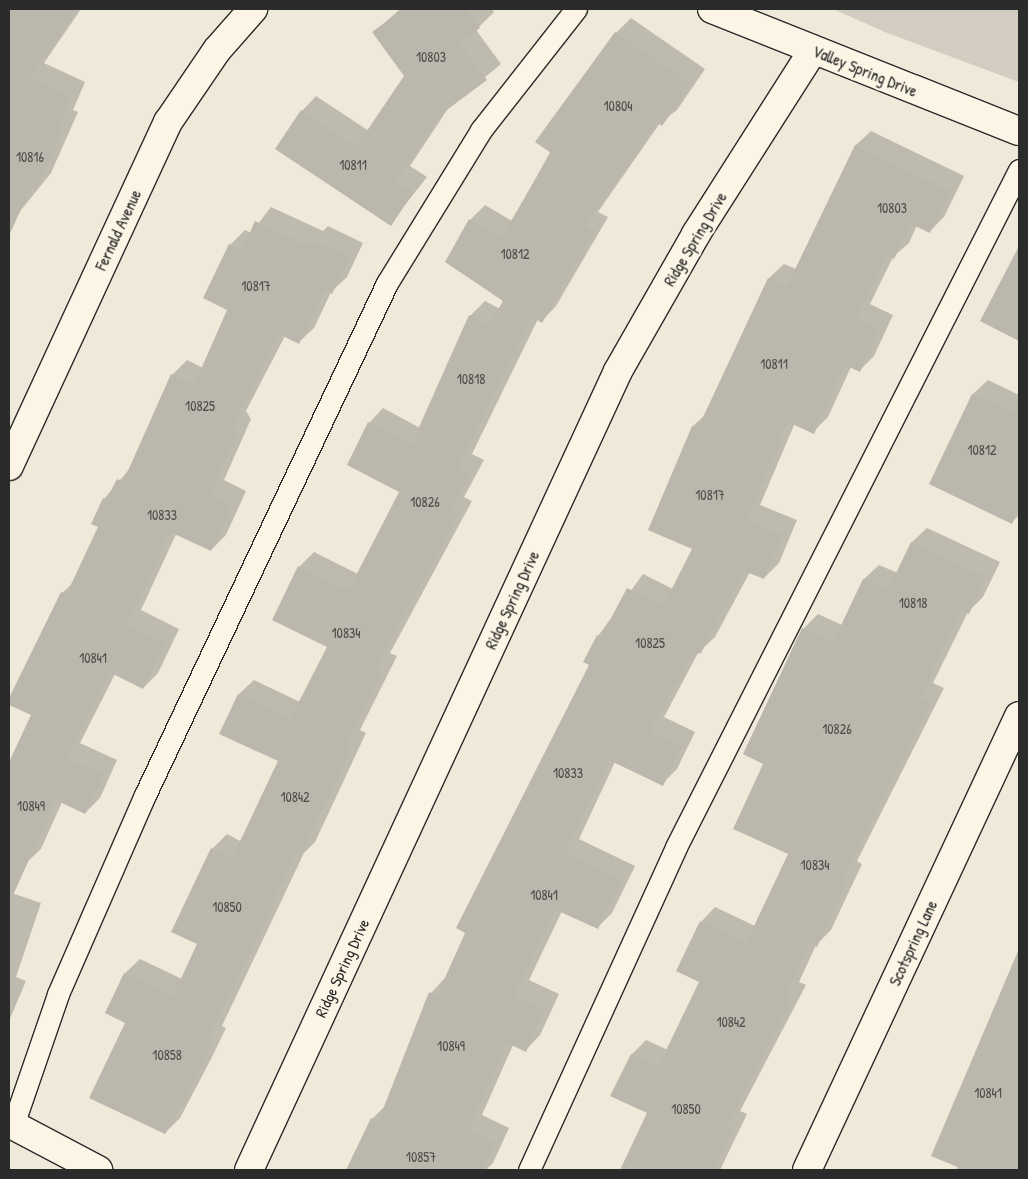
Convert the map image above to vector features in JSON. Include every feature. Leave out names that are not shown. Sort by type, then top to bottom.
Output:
[{"type":"street","name":"Fernald Avenue","points":[[9,466],[168,122],[217,50],[253,9]]},
{"type":"street","name":"Valley Spring Drive","points":[[712,9],[1019,132]]},
{"type":"street","name":"Ridge Spring Drive","points":[[249,1170],[618,371],[696,234],[812,50]]},
{"type":"street","name":"Scotspring Lane","points":[[807,1170],[1019,716]]},
{"type":"street","points":[[11,1124],[98,1170]]},
{"type":"lane","points":[[11,1124],[58,994],[145,795],[387,283],[481,130],[576,9]]},
{"type":"lane","points":[[529,1170],[681,838],[1019,170]]},
{"type":"shaded area","points":[[833,9],[1019,9],[1019,82],[885,32]]},
{"type":"building","points":[[9,9],[78,9],[30,78],[71,96],[59,125],[64,127],[37,189],[31,187],[9,236]]},
{"type":"building","points":[[404,9],[466,9],[480,28],[460,43],[487,80],[440,115],[396,181],[413,193],[391,226],[275,149],[301,110],[356,147],[404,76],[372,32]]},
{"type":"building","points":[[615,32],[691,84],[662,126],[657,122],[585,227],[594,232],[542,323],[532,317],[458,469],[470,475],[451,512],[458,516],[376,668],[383,671],[346,745],[352,748],[300,858],[295,856],[208,1041],[212,1043],[165,1134],[89,1098],[125,1023],[105,1013],[124,973],[173,996],[197,944],[171,932],[211,848],[232,858],[278,761],[219,734],[238,694],[290,719],[327,647],[272,620],[298,566],[348,591],[399,492],[347,465],[368,422],[411,445],[469,315],[489,325],[503,301],[445,262],[469,219],[501,238],[551,153],[535,142]]},
{"type":"building","points":[[855,145],[950,191],[930,233],[911,224],[894,259],[887,256],[856,319],[879,329],[860,372],[845,365],[814,434],[788,422],[747,520],[783,535],[764,579],[744,571],[701,653],[691,655],[650,732],[682,746],[663,786],[609,760],[565,853],[621,881],[598,929],[556,910],[515,995],[545,1009],[526,1052],[507,1043],[468,1130],[495,1143],[483,1170],[346,1170],[371,1118],[378,1122],[429,992],[437,996],[465,933],[456,928],[589,665],[583,662],[597,635],[601,637],[627,588],[663,606],[692,549],[648,530],[692,426],[698,428],[768,278],[787,286]]},
{"type":"building","points":[[255,221],[309,246],[312,240],[350,258],[332,294],[325,290],[299,344],[279,334],[232,426],[237,434],[210,495],[232,506],[211,551],[170,532],[127,625],[165,644],[143,689],[109,672],[66,758],[104,775],[85,814],[56,800],[9,904],[9,762],[31,715],[9,705],[9,698],[61,592],[66,595],[98,527],[91,524],[103,498],[106,500],[117,479],[123,482],[171,374],[194,385],[227,310],[203,298],[229,244],[242,250]]},
{"type":"building","points":[[1019,246],[1019,341],[980,321]]},
{"type":"building","points":[[972,394],[1019,416],[1019,508],[1012,524],[929,484]]},
{"type":"building","points":[[911,542],[986,577],[969,614],[962,610],[920,698],[930,703],[843,876],[849,878],[817,947],[810,943],[785,997],[792,1000],[727,1126],[733,1129],[713,1170],[620,1170],[647,1113],[610,1096],[631,1054],[658,1067],[699,982],[676,971],[700,921],[746,943],[788,854],[733,829],[763,764],[743,754],[802,628],[833,642],[863,579],[888,590]]},
{"type":"building","points":[[1019,949],[1019,1170],[965,1170],[931,1156]]}]
